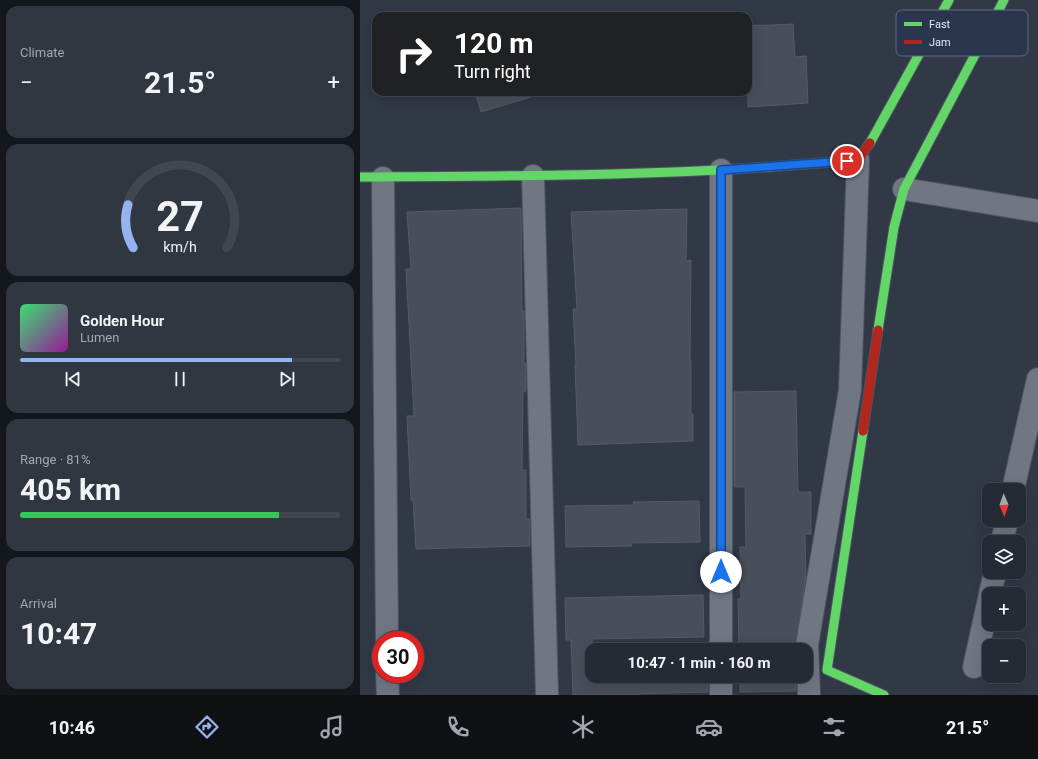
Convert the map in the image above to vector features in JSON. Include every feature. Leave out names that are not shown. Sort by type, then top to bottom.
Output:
[{"type":"street","points":[[943,10],[949,0]]},
{"type":"street","points":[[999,10],[1004,0]]},
{"type":"street","points":[[809,695],[807,644],[850,390],[858,160],[865,151],[918,56]]},
{"type":"street","points":[[884,695],[827,670],[894,227],[904,189],[974,56]]},
{"type":"street","points":[[360,177],[533,176],[721,170],[858,160]]},
{"type":"street","points":[[721,170],[721,643]]},
{"type":"street","points":[[533,176],[547,695]]},
{"type":"street","points":[[383,178],[387,631]]},
{"type":"street","points":[[904,189],[1038,211]]},
{"type":"street","points":[[1015,483],[1038,380]]},
{"type":"street","points":[[974,667],[982,630]]},
{"type":"street","points":[[388,683],[388,695]]},
{"type":"street","points":[[721,683],[721,695]]},
{"type":"building","points":[[793,24],[795,57],[806,56],[808,103],[748,107],[748,96],[752,96],[752,26]]},
{"type":"building","points":[[476,96],[531,96],[531,97],[481,112]]},
{"type":"building","points":[[521,208],[522,311],[524,311],[524,363],[526,363],[526,391],[523,391],[522,470],[526,470],[526,519],[530,519],[530,546],[416,549],[413,500],[411,500],[407,416],[414,416],[406,269],[411,269],[407,212]]},
{"type":"building","points":[[687,209],[686,261],[691,260],[690,361],[693,441],[578,445],[573,309],[577,309],[571,212]]},
{"type":"building","points":[[796,391],[798,492],[811,492],[811,534],[805,534],[806,575],[796,643],[739,643],[738,599],[741,599],[740,547],[746,547],[745,487],[734,487],[734,392]]},
{"type":"building","points":[[699,501],[700,542],[631,543],[632,546],[566,547],[565,506],[634,505],[633,502]]},
{"type":"building","points":[[703,595],[704,637],[592,639],[592,643],[585,643],[585,683],[708,683],[708,692],[638,695],[573,695],[571,640],[566,640],[565,598]]},
{"type":"building","points":[[740,683],[796,683],[796,691],[740,692]]},
{"type":"traffic: fast","points":[[943,10],[949,0]]},
{"type":"traffic: fast","points":[[999,10],[1004,0]]},
{"type":"traffic: fast","points":[[870,143],[918,56]]},
{"type":"traffic: fast","points":[[878,330],[894,227],[904,189],[974,56]]},
{"type":"traffic: fast","points":[[360,177],[623,174],[781,166]]},
{"type":"traffic: fast","points":[[863,431],[827,670],[884,695]]},
{"type":"traffic: jam","points":[[781,166],[858,160],[870,143]]},
{"type":"traffic: jam","points":[[863,431],[878,330]]},
{"type":"route","points":[[721,572],[721,170],[847,161]]}]
